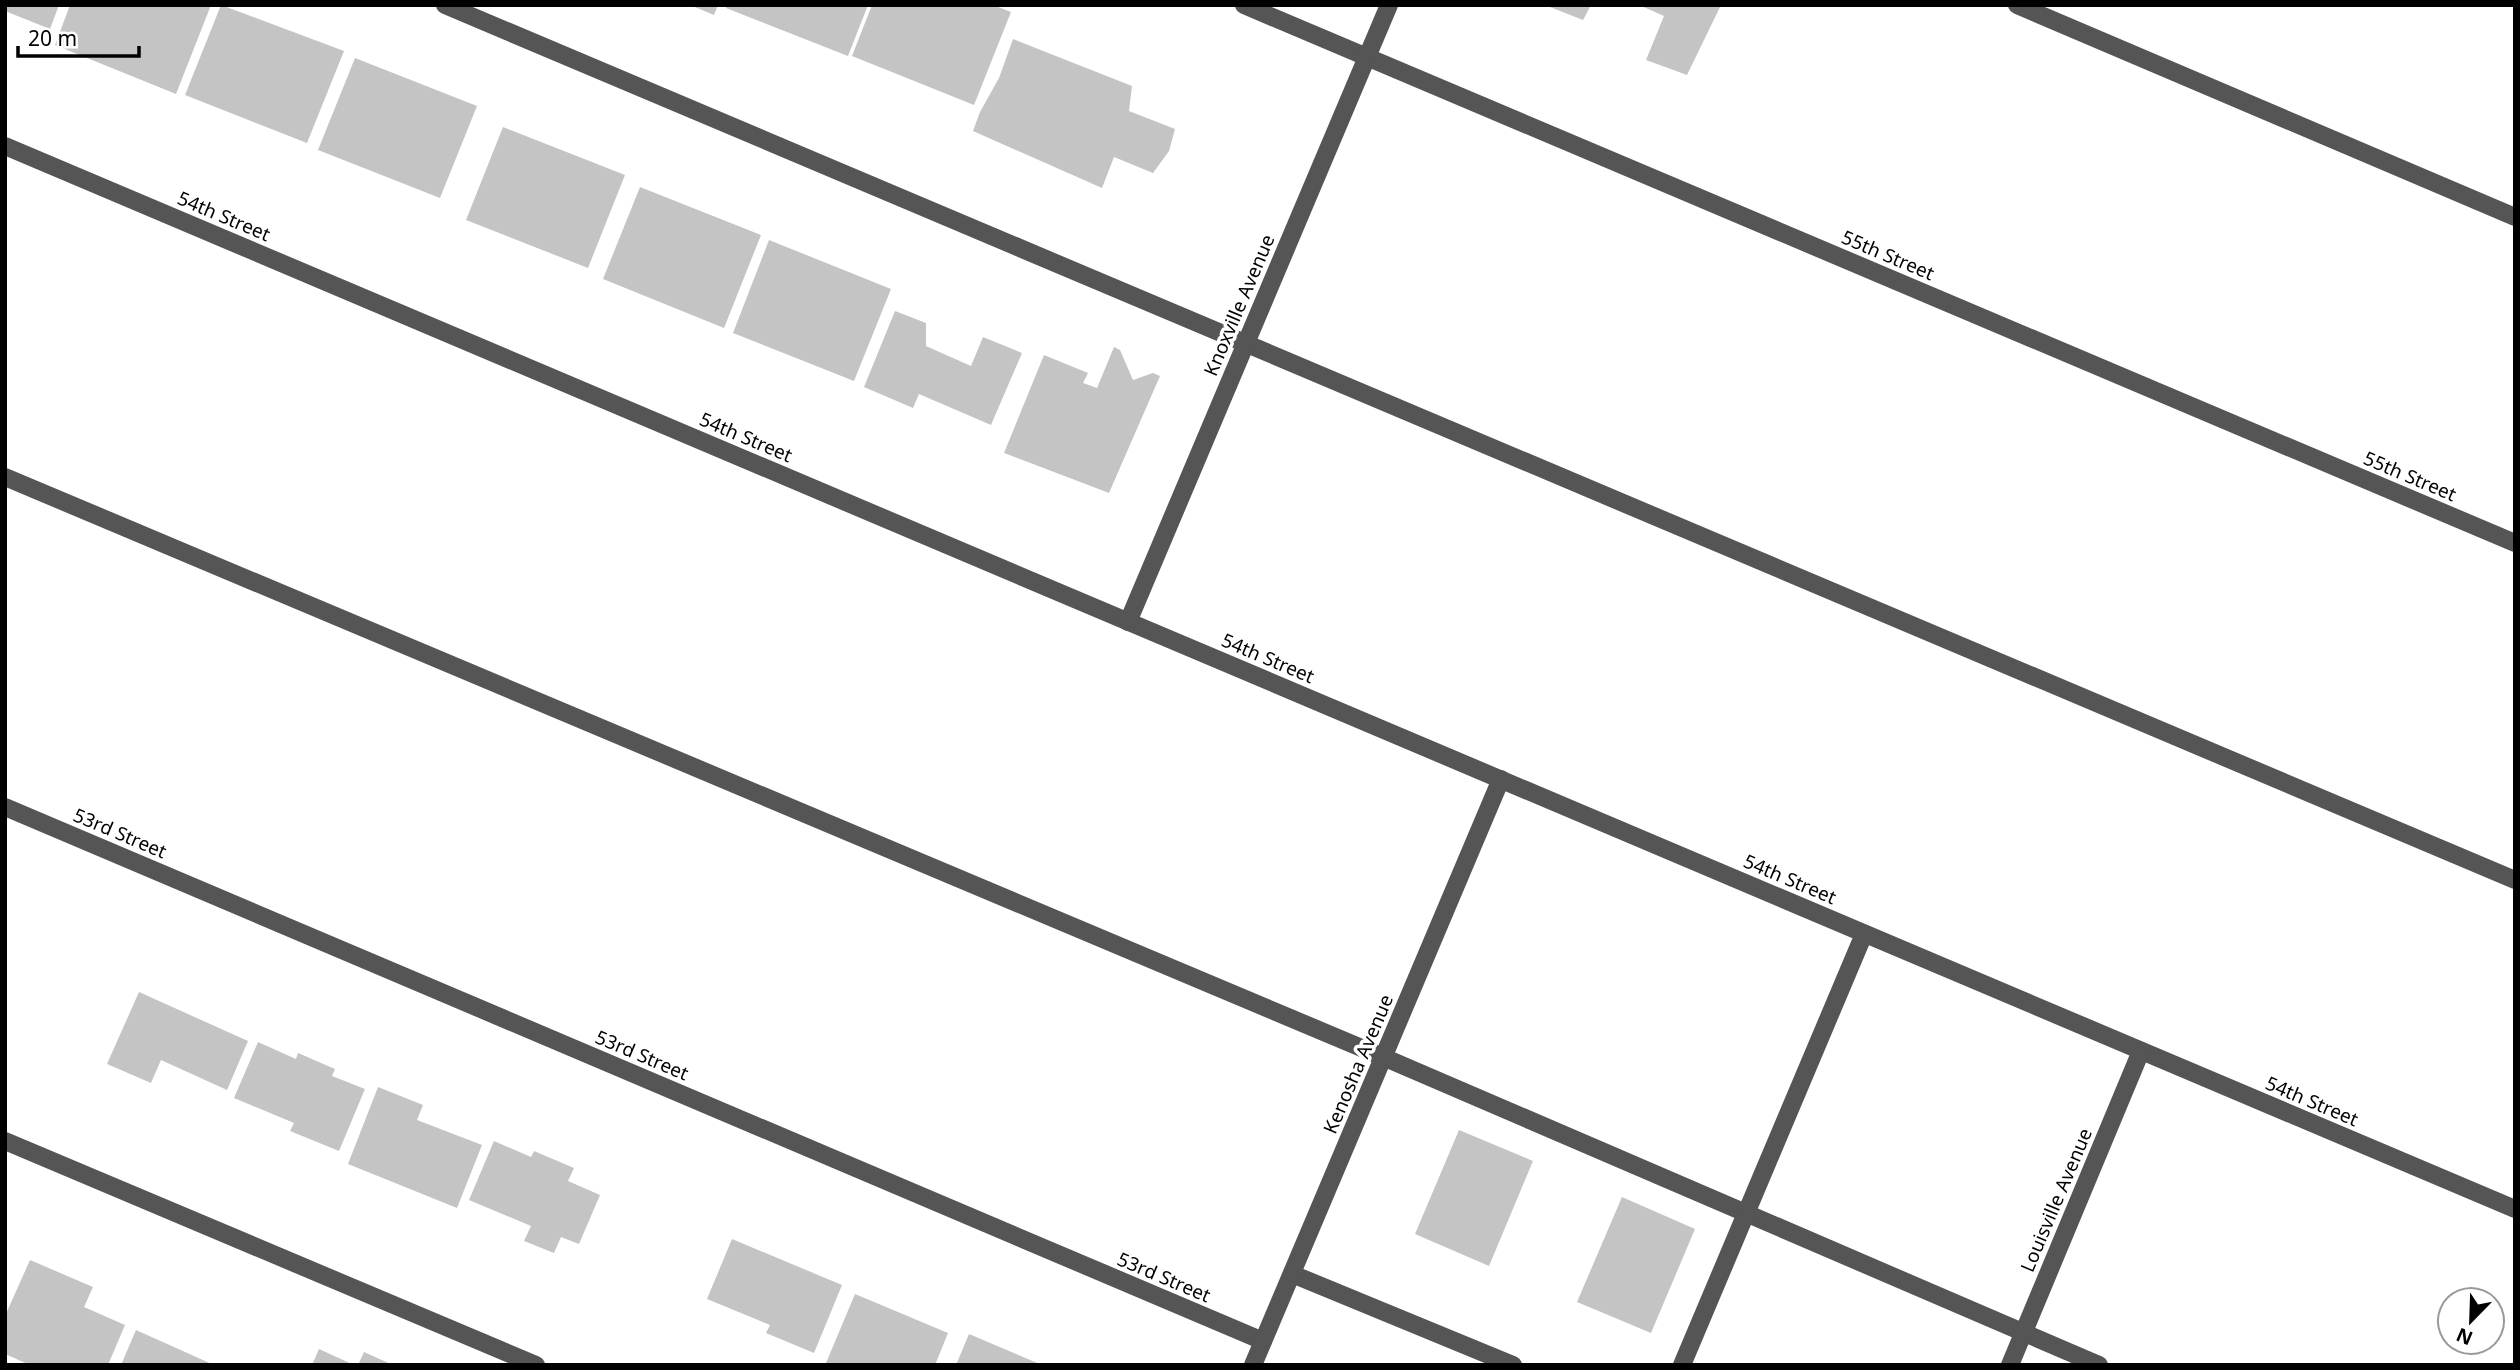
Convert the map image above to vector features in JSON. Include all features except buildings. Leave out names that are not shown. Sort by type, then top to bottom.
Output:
[{"type":"street","points":[[445,5],[2515,880]]},
{"type":"street","name":"55th Street","points":[[1244,5],[2515,543]]},
{"type":"street","name":"Knoxville Avenue","points":[[1128,622],[1389,5]]},
{"type":"street","points":[[2017,5],[2515,217]]},
{"type":"street","name":"54th Street","points":[[5,146],[2515,1209]]},
{"type":"street","points":[[5,477],[1383,1057],[2099,1365]]},
{"type":"street","name":"Kenosha Avenue","points":[[1253,1365],[1500,779]]},
{"type":"street","name":"53rd Street","points":[[5,807],[1263,1341]]},
{"type":"street","points":[[1682,1365],[1864,934]]},
{"type":"street","name":"Louisville Avenue","points":[[2010,1365],[2141,1051]]},
{"type":"street","points":[[5,1141],[536,1365]]},
{"type":"street","points":[[1292,1274],[1513,1365]]}]
